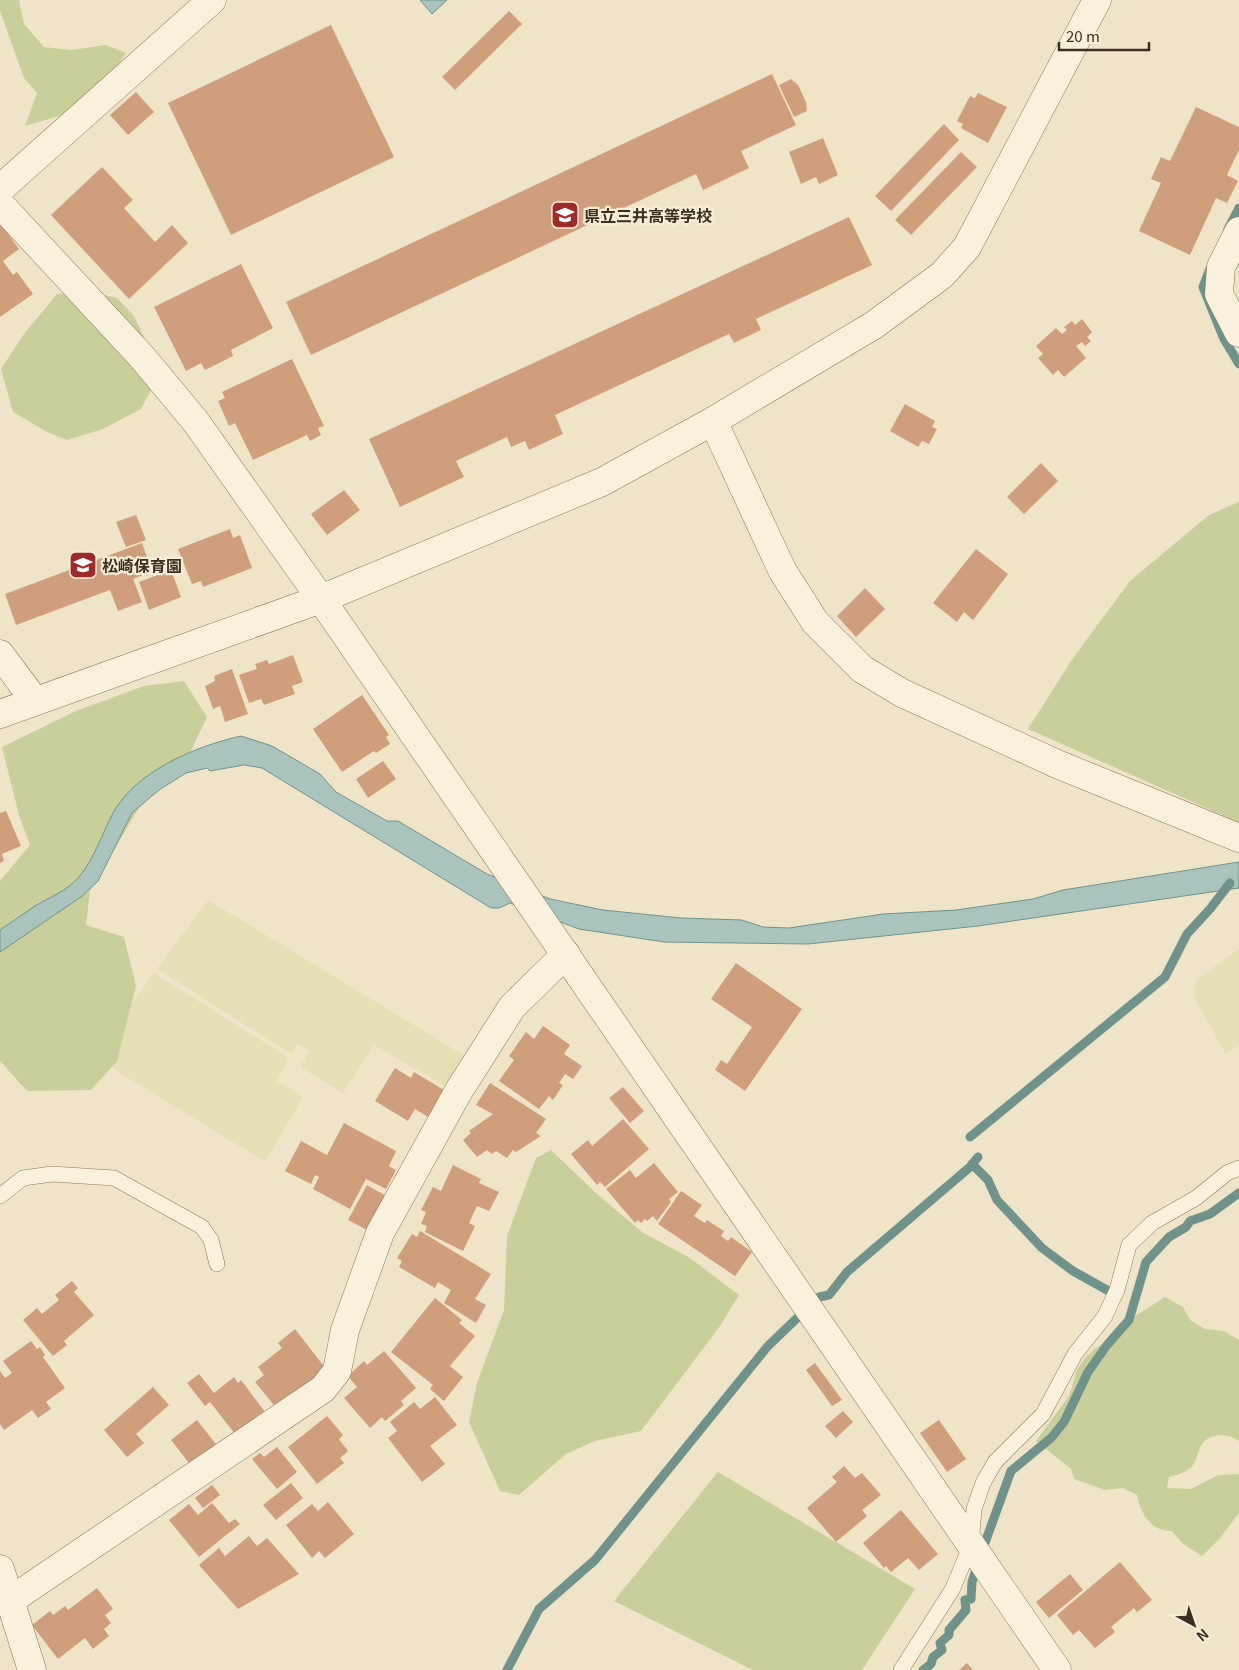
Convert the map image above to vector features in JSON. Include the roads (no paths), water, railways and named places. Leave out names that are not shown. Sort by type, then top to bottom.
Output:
[{"type":"street","points":[[0,189],[212,0]]},
{"type":"street","points":[[0,714],[322,599],[602,482],[713,421],[874,325],[942,275],[967,247],[1097,0]]},
{"type":"street","points":[[0,204],[142,356],[196,422],[322,599],[1057,1670]]},
{"type":"street","points":[[1239,231],[1221,267],[1219,294],[1239,333]]},
{"type":"street","points":[[713,421],[782,570],[815,622],[862,669],[902,693],[1058,764],[1239,838]]},
{"type":"street","points":[[0,654],[35,701]]},
{"type":"street","points":[[11,1600],[323,1388],[337,1371],[345,1330],[380,1234],[458,1092],[512,1007],[566,954]]},
{"type":"street","points":[[0,1569],[32,1670]]},
{"type":"lane","points":[[901,1670],[952,1590],[971,1545],[974,1508],[983,1483],[995,1462],[1043,1414],[1075,1354],[1105,1316],[1117,1290],[1129,1245],[1152,1223],[1196,1198],[1227,1173],[1239,1168]]},
{"type":"lane","points":[[0,1196],[24,1178],[52,1174],[114,1178],[202,1226],[212,1240],[217,1264]]},
{"type":"water","points":[[420,0],[447,0],[432,14]]},
{"type":"water","points":[[241,736],[272,746],[320,774],[336,792],[387,821],[398,821],[487,874],[550,899],[603,910],[681,918],[742,920],[763,927],[789,928],[883,914],[956,910],[1033,899],[1063,890],[1239,862],[1239,888],[978,926],[808,944],[664,942],[579,929],[510,903],[499,908],[491,908],[262,768],[244,765],[210,771],[207,768],[186,773],[159,790],[132,813],[98,881],[81,897],[0,952],[0,930],[35,906],[64,890],[79,877],[93,854],[113,813],[123,798],[136,785],[169,762],[205,746]]},
{"type":"waterway","points":[[1228,229],[1239,208]]},
{"type":"waterway","points":[[1210,269],[1203,287],[1224,339],[1239,364]]},
{"type":"waterway","points":[[970,1137],[1165,977],[1187,934],[1230,883]]},
{"type":"waterway","points":[[507,1670],[539,1609],[595,1560],[768,1346],[819,1297],[829,1295],[847,1272],[970,1167],[978,1157]]},
{"type":"waterway","points":[[972,1164],[988,1180],[997,1200],[1042,1248],[1073,1271],[1116,1295]]},
{"type":"waterway","points":[[982,1551],[1011,1471],[1051,1438],[1064,1422],[1088,1372],[1107,1345],[1129,1320],[1146,1262],[1169,1237],[1186,1227],[1190,1221],[1210,1214],[1239,1193]]},
{"type":"waterway","points":[[923,1670],[931,1664],[933,1657],[942,1650],[940,1643],[949,1635],[949,1630],[966,1610],[965,1600],[971,1599],[972,1582],[978,1564]]},
{"type":"place","name":"県立三井高等学校","points":[[565,215]]},
{"type":"place","name":"松崎保育園","points":[[83,565]]}]
